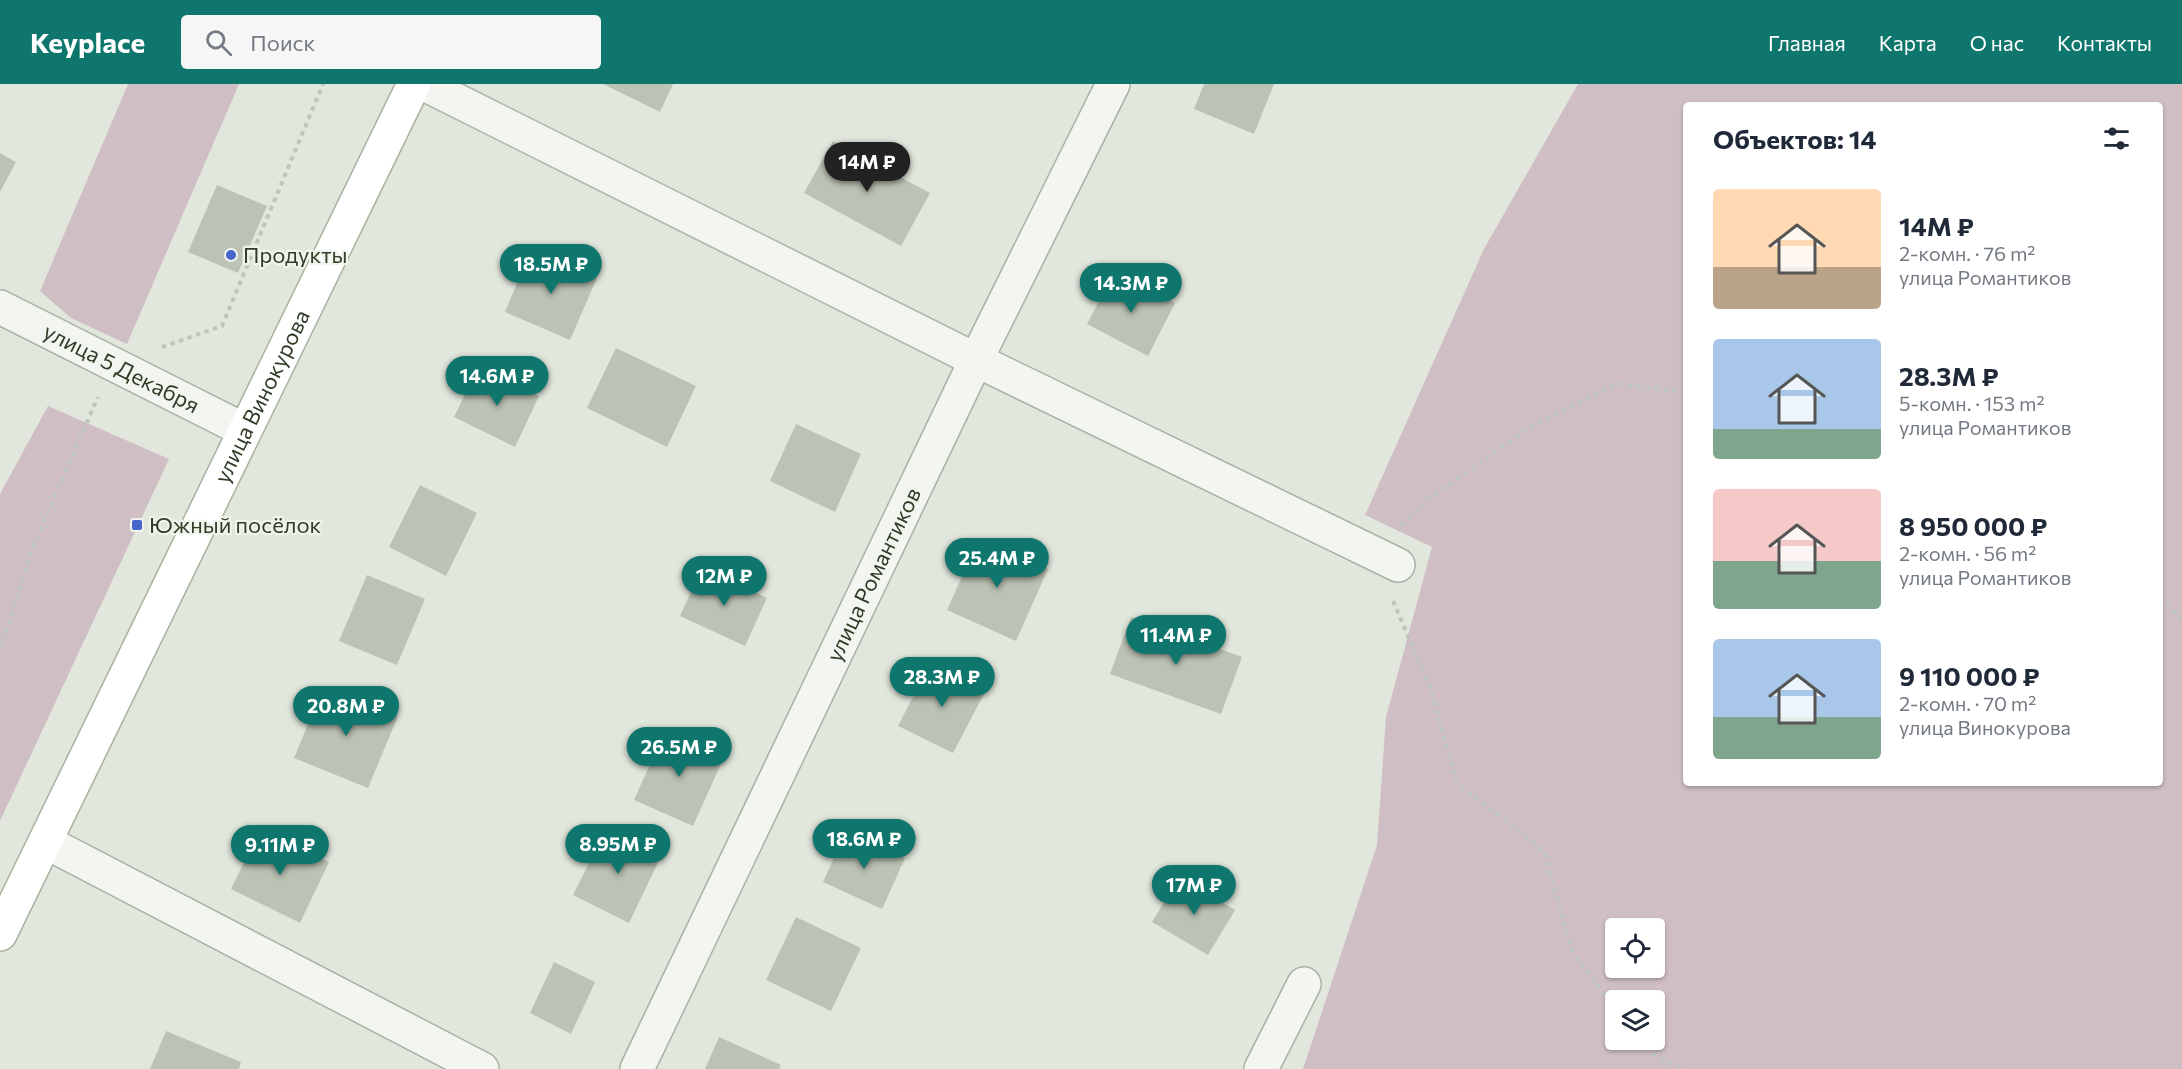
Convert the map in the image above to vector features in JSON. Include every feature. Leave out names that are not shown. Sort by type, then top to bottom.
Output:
[{"type":"main road","name":"улица Винокурова","points":[[0,934],[414,84]]},
{"type":"street","points":[[424,84],[976,360],[1385,559]]},
{"type":"street","name":"улица Романтиков","points":[[637,1069],[976,360],[1113,84]]},
{"type":"street","name":"улица 5 Декабря","points":[[0,307],[244,430]]},
{"type":"street","points":[[46,842],[482,1069]]},
{"type":"street","points":[[1262,1069],[1304,984]]},
{"type":"path","points":[[1605,993],[1573,954],[1544,851],[1457,783],[1430,687],[1385,559],[1431,497],[1539,423],[1616,384],[1683,392]]},
{"type":"path","points":[[2163,601],[2182,619]]},
{"type":"path","points":[[1649,1050],[1682,1069]]},
{"type":"shaded area","points":[[128,84],[239,84],[127,344],[71,318],[40,291]]},
{"type":"shaded area","points":[[1578,84],[2182,84],[2182,1069],[1303,1069],[1377,845],[1386,717],[1432,547],[1365,515],[1484,249]]},
{"type":"shaded area","points":[[48,406],[169,459],[0,821],[0,494]]},
{"type":"building","points":[[603,84],[673,84],[660,112]]},
{"type":"building","points":[[1204,84],[1274,84],[1254,134],[1194,109]]},
{"type":"building","points":[[833,141],[930,193],[901,246],[804,193]]},
{"type":"building","points":[[0,153],[16,162],[0,192]]},
{"type":"building","points":[[217,185],[267,206],[238,273],[188,252]]},
{"type":"building","points":[[531,250],[597,278],[570,340],[505,312]]},
{"type":"building","points":[[1115,271],[1175,303],[1148,356],[1087,324]]},
{"type":"building","points":[[616,348],[696,386],[667,447],[587,408]]},
{"type":"building","points":[[479,366],[539,396],[515,447],[454,417]]},
{"type":"building","points":[[796,424],[861,454],[835,512],[770,481]]},
{"type":"building","points":[[420,485],[477,513],[446,576],[389,547]]},
{"type":"building","points":[[979,538],[1048,569],[1016,641],[947,610]]},
{"type":"building","points":[[702,568],[767,598],[745,646],[680,616]]},
{"type":"building","points":[[367,575],[425,599],[397,665],[339,641]]},
{"type":"building","points":[[1131,617],[1242,657],[1221,714],[1110,674]]},
{"type":"building","points":[[931,662],[986,690],[953,753],[898,726]]},
{"type":"building","points":[[324,686],[398,716],[368,788],[294,758]]},
{"type":"building","points":[[665,731],[724,757],[693,826],[634,800]]},
{"type":"building","points":[[607,827],[662,854],[629,923],[573,895]]},
{"type":"building","points":[[260,829],[329,862],[300,923],[231,889]]},
{"type":"building","points":[[846,831],[905,858],[882,909],[823,882]]},
{"type":"building","points":[[1180,876],[1235,910],[1208,955],[1152,922]]},
{"type":"building","points":[[796,917],[861,948],[831,1011],[766,980]]},
{"type":"building","points":[[554,962],[595,982],[571,1034],[530,1013]]},
{"type":"building","points":[[166,1031],[241,1062],[239,1069],[150,1069]]},
{"type":"building","points":[[719,1037],[781,1065],[779,1069],[705,1069]]},
{"type":"place","name":"Продукты","points":[[231,255]]},
{"type":"place","name":"Южный посёлок","points":[[137,525]]}]
